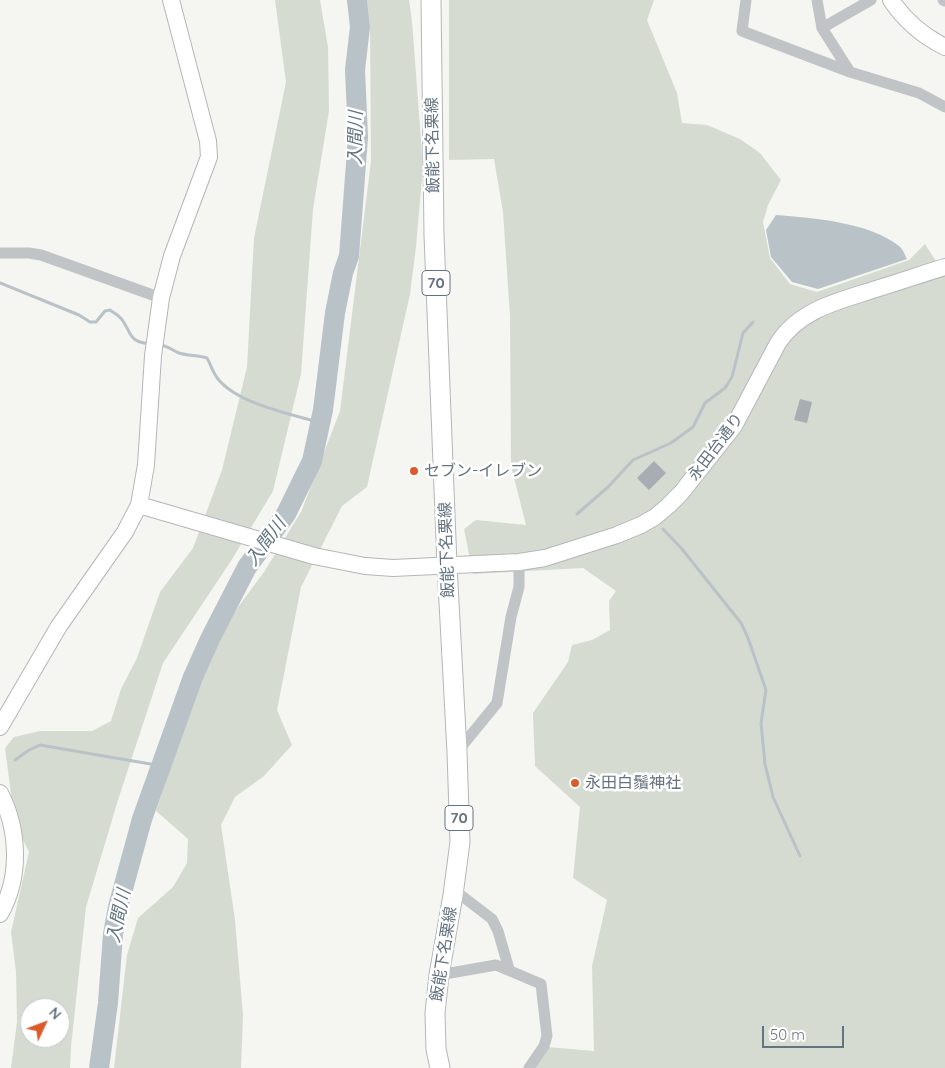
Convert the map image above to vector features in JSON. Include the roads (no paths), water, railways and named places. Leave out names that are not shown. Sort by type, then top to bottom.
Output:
[{"type":"main road","name":"飯能下名栗線","points":[[432,0],[434,235],[460,842],[453,895],[438,975],[435,1013],[436,1049],[440,1068]]},
{"type":"street","points":[[0,728],[59,626],[125,532],[140,505],[146,466],[153,356],[161,298],[172,256],[207,166],[209,148],[171,0]]},
{"type":"street","points":[[746,0],[742,31],[850,72],[919,93],[945,107]]},
{"type":"street","points":[[816,0],[822,28],[850,72]]},
{"type":"street","points":[[822,28],[871,0]]},
{"type":"street","points":[[891,0],[911,24],[925,36],[945,47]]},
{"type":"street","points":[[0,253],[41,255],[161,298]]},
{"type":"street","name":"永田台通り","points":[[140,505],[314,556],[365,566],[393,568],[519,562],[560,554],[617,535],[655,517],[681,493],[734,426],[786,331],[796,322],[823,306],[945,267]]},
{"type":"street","points":[[457,752],[497,703],[510,617],[519,587],[519,562]]},
{"type":"street","points":[[0,793],[11,821],[15,849],[12,886],[0,914]]},
{"type":"street","points":[[453,895],[462,896],[492,919],[498,931],[509,969]]},
{"type":"street","points":[[438,975],[496,965],[541,984],[547,1036],[544,1046],[530,1068]]},
{"type":"waterway","name":"入間川","points":[[99,1068],[108,1003],[113,934],[118,907],[142,819],[193,677],[210,639],[247,567],[286,514],[312,461],[323,410],[335,313],[343,273],[349,256],[358,137],[355,70],[360,27],[357,0]]},
{"type":"waterway","points":[[0,283],[79,315],[90,322],[96,322],[105,311],[110,310],[122,319],[134,339],[149,344]]},
{"type":"waterway","points":[[577,514],[608,487],[633,460],[671,443],[693,427],[705,403],[725,388],[732,377],[743,333],[753,322]]},
{"type":"waterway","points":[[160,345],[182,354],[207,358],[218,379],[227,388],[251,402],[321,423]]},
{"type":"waterway","points":[[663,529],[682,549],[741,623],[748,638],[766,690],[761,723],[765,764],[773,797],[800,856]]},
{"type":"waterway","points":[[15,760],[40,745],[162,766]]},
{"type":"place","name":"セブン-イレブン","points":[[414,471]]},
{"type":"place","name":"永田白鬚神社","points":[[575,783]]}]
